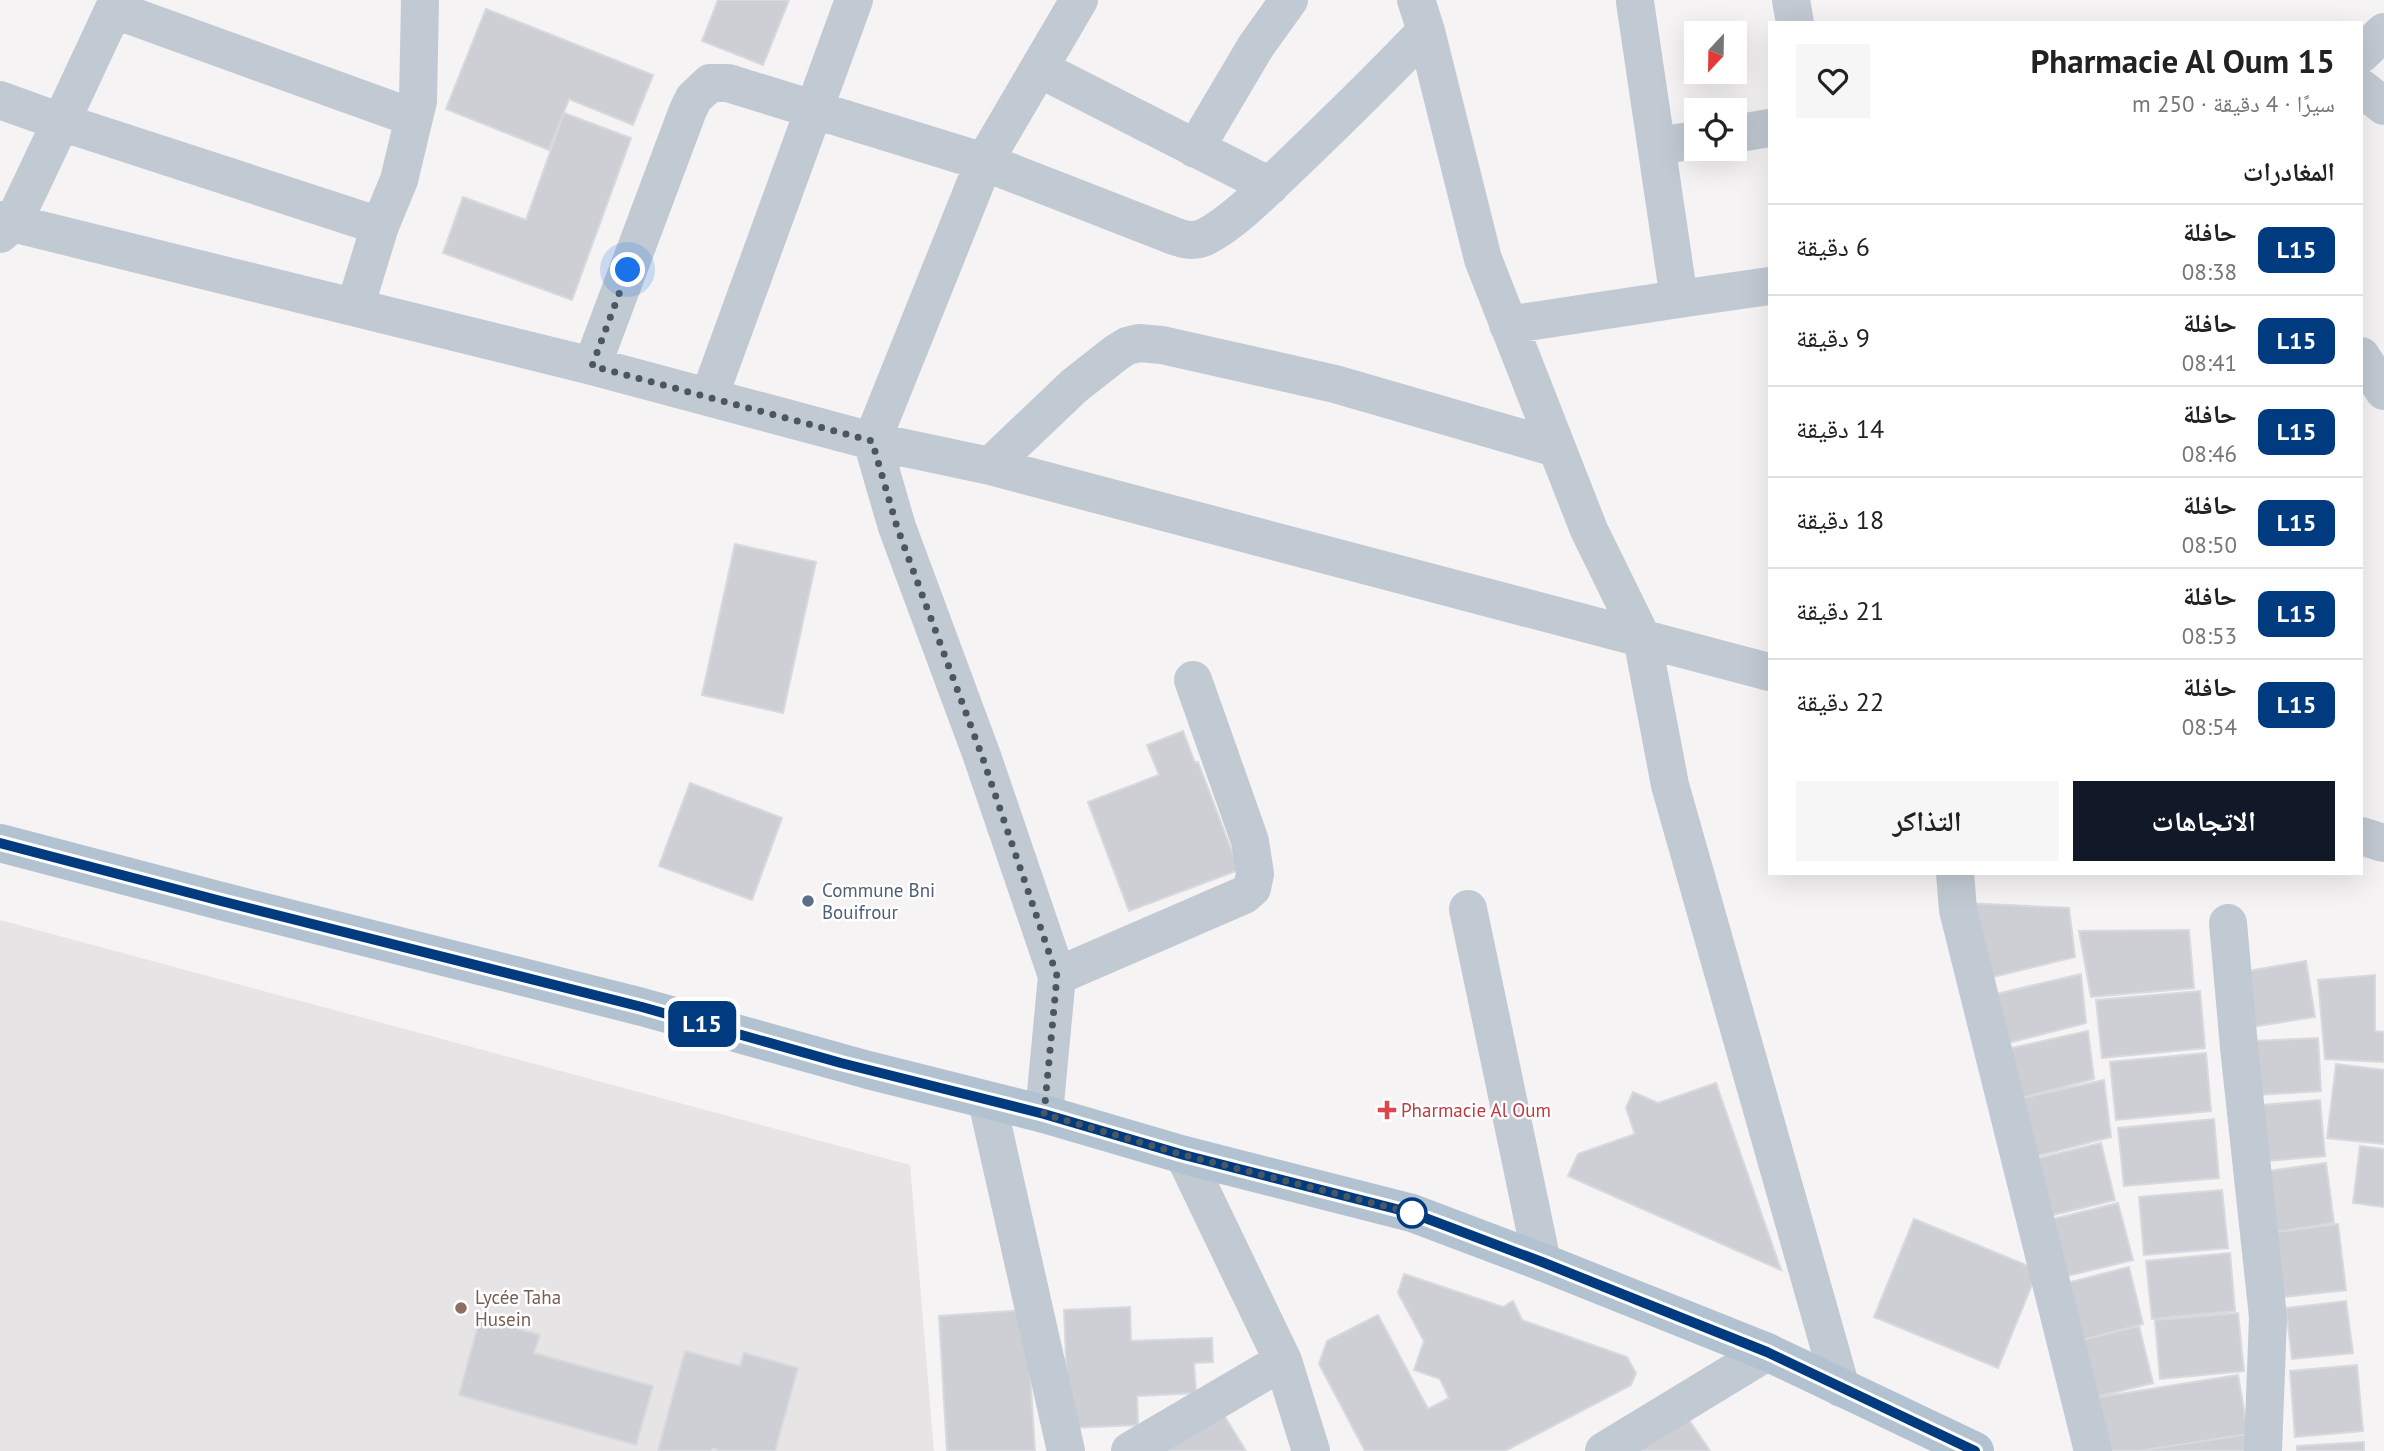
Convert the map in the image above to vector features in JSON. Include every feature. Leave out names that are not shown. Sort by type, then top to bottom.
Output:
[{"type":"main road","points":[[0,843],[642,1007],[1044,1114],[1184,1155],[1412,1213],[1767,1352],[1949,1446]]},
{"type":"street","points":[[355,307],[380,226],[399,180],[418,101],[421,57],[420,0]]},
{"type":"street","points":[[709,397],[854,0]]},
{"type":"street","points":[[1044,1114],[1057,976],[982,756],[897,527],[872,441],[984,162],[1079,0]]},
{"type":"street","points":[[1195,149],[1256,46],[1289,0]]},
{"type":"street","points":[[1791,0],[1795,21]]},
{"type":"street","points":[[1635,2],[1679,299]]},
{"type":"street","points":[[414,118],[117,5],[61,122],[4,226],[355,307],[592,366],[872,441],[990,466],[1768,672]]},
{"type":"street","points":[[592,366],[688,110],[698,94],[710,83],[716,82],[984,162],[1185,240],[1204,237],[1219,228],[1270,186],[1360,99],[1421,16]]},
{"type":"street","points":[[1421,16],[1483,259],[1589,530],[1642,638],[1670,785],[1841,1388]]},
{"type":"street","points":[[2363,52],[2384,32]]},
{"type":"street","points":[[1040,69],[1270,186]]},
{"type":"street","points":[[2363,90],[2384,106]]},
{"type":"street","points":[[0,100],[380,226]]},
{"type":"street","points":[[1747,132],[1768,128]]},
{"type":"street","points":[[1657,146],[1684,142]]},
{"type":"street","points":[[1508,325],[1768,286]]},
{"type":"street","points":[[990,466],[1074,386],[1116,353],[1139,343],[1162,345],[1335,384],[1556,448]]},
{"type":"street","points":[[2363,359],[2384,391]]},
{"type":"street","points":[[1057,976],[1244,895],[1252,888],[1255,874],[1250,841],[1193,680]]},
{"type":"street","points":[[2363,837],[2384,843]]},
{"type":"street","points":[[1955,875],[1958,910],[2093,1451]]},
{"type":"street","points":[[1468,909],[1542,1262]]},
{"type":"street","points":[[2228,923],[2267,1317],[2263,1451]]},
{"type":"street","points":[[987,1101],[1066,1451]]},
{"type":"street","points":[[1184,1155],[1283,1362],[1311,1451]]},
{"type":"street","points":[[1604,1451],[1767,1352]]},
{"type":"street","points":[[1130,1451],[1283,1362]]},
{"type":"shaded area","name":"Lycée Taha Husein","points":[[0,920],[910,1165],[934,1451],[0,1451]]},
{"type":"building","points":[[718,0],[789,0],[763,65],[702,41]]},
{"type":"building","points":[[486,9],[653,75],[633,125],[569,99],[549,150],[446,109]]},
{"type":"building","points":[[564,113],[631,138],[572,300],[443,253],[463,197],[526,220]]},
{"type":"building","points":[[735,544],[816,562],[783,713],[702,695]]},
{"type":"building","points":[[1183,731],[1195,763],[1198,762],[1239,870],[1129,911],[1088,802],[1159,775],[1147,745]]},
{"type":"building","points":[[690,783],[782,818],[752,900],[659,866]]},
{"type":"building","points":[[1964,903],[2069,908],[2075,957],[1985,979]]},
{"type":"building","points":[[2189,930],[2194,988],[2091,997],[2079,931]]},
{"type":"building","points":[[2306,961],[2315,1017],[2251,1027],[2242,972]]},
{"type":"building","points":[[2081,974],[2086,1023],[2008,1043],[1984,997]]},
{"type":"building","points":[[2375,975],[2375,1031],[2384,1032],[2384,1062],[2325,1059],[2318,980]]},
{"type":"building","points":[[2200,991],[2205,1048],[2102,1058],[2096,1000]]},
{"type":"building","points":[[2088,1031],[2094,1079],[2017,1099],[2003,1050]]},
{"type":"building","points":[[2318,1038],[2321,1091],[2257,1095],[2253,1041]]},
{"type":"building","points":[[2206,1053],[2211,1111],[2116,1120],[2110,1062]]},
{"type":"building","points":[[2336,1064],[2384,1070],[2384,1144],[2327,1138]]},
{"type":"building","points":[[2104,1080],[2111,1137],[2033,1157],[2019,1099]]},
{"type":"building","points":[[1716,1083],[1781,1270],[1568,1176],[1578,1154],[1635,1134],[1626,1108],[1633,1092],[1658,1103]]},
{"type":"building","points":[[2320,1100],[2325,1156],[2267,1161],[2262,1105]]},
{"type":"building","points":[[2214,1119],[2219,1178],[2124,1186],[2118,1128]]},
{"type":"building","points":[[2101,1143],[2115,1200],[2049,1216],[2035,1159]]},
{"type":"building","points":[[2360,1146],[2384,1149],[2384,1207],[2353,1203]]},
{"type":"building","points":[[2326,1163],[2334,1223],[2276,1232],[2267,1171]]},
{"type":"building","points":[[2222,1190],[2228,1248],[2144,1255],[2139,1197]]},
{"type":"building","points":[[2118,1203],[2133,1260],[2067,1276],[2053,1219]]},
{"type":"building","points":[[1914,1219],[2038,1270],[1998,1368],[1874,1317]]},
{"type":"building","points":[[2338,1224],[2346,1290],[2283,1297],[2276,1232]]},
{"type":"building","points":[[2230,1253],[2235,1311],[2152,1319],[2146,1261]]},
{"type":"building","points":[[2129,1267],[2143,1324],[2078,1341],[2063,1284]]},
{"type":"building","points":[[1404,1274],[1503,1307],[1513,1301],[1522,1320],[1627,1357],[1636,1373],[1631,1385],[1505,1451],[1365,1451],[1319,1364],[1327,1341],[1378,1315],[1428,1409],[1449,1398],[1440,1379],[1414,1370],[1424,1341],[1398,1293]]},
{"type":"building","points":[[2346,1301],[2353,1353],[2292,1359],[2286,1308]]},
{"type":"building","points":[[1130,1307],[1131,1341],[1212,1338],[1213,1362],[1194,1363],[1196,1393],[1137,1396],[1138,1425],[1069,1428],[1064,1310]]},
{"type":"building","points":[[1026,1310],[1035,1451],[947,1451],[939,1316]]},
{"type":"building","points":[[2238,1313],[2244,1371],[2160,1379],[2155,1320]]},
{"type":"building","points":[[480,1318],[540,1335],[534,1353],[653,1386],[636,1445],[459,1395]]},
{"type":"building","points":[[2139,1326],[2153,1383],[2088,1399],[2073,1342]]},
{"type":"building","points":[[685,1351],[740,1366],[744,1353],[798,1368],[775,1451],[721,1451],[712,1448],[711,1451],[658,1451]]},
{"type":"building","points":[[2357,1365],[2363,1431],[2295,1437],[2290,1371]]},
{"type":"building","points":[[2238,1375],[2248,1434],[2139,1451],[2103,1451],[2088,1399]]},
{"type":"building","points":[[1222,1412],[1246,1451],[1158,1451]]},
{"type":"building","points":[[1687,1417],[1710,1451],[1636,1451]]},
{"type":"building","points":[[2248,1434],[2249,1451],[2139,1451]]},
{"type":"building","points":[[2364,1442],[2364,1451],[2297,1451],[2297,1446]]},
{"type":"bus line","name":"L15","points":[[0,843],[642,1007],[841,1063],[1044,1114],[1184,1155],[1412,1213],[1767,1352],[1975,1451]]},
{"type":"place","name":"Commune Bni Bouifrour","points":[[808,901]]},
{"type":"place","name":"Pharmacie Al Oum","points":[[1387,1110]]},
{"type":"place","name":"Lycée Taha Husein","points":[[461,1308]]},
{"type":"route","points":[[628,270],[592,366],[872,441],[897,527],[982,756],[1057,976],[1044,1114],[1184,1155],[1412,1213]]}]
